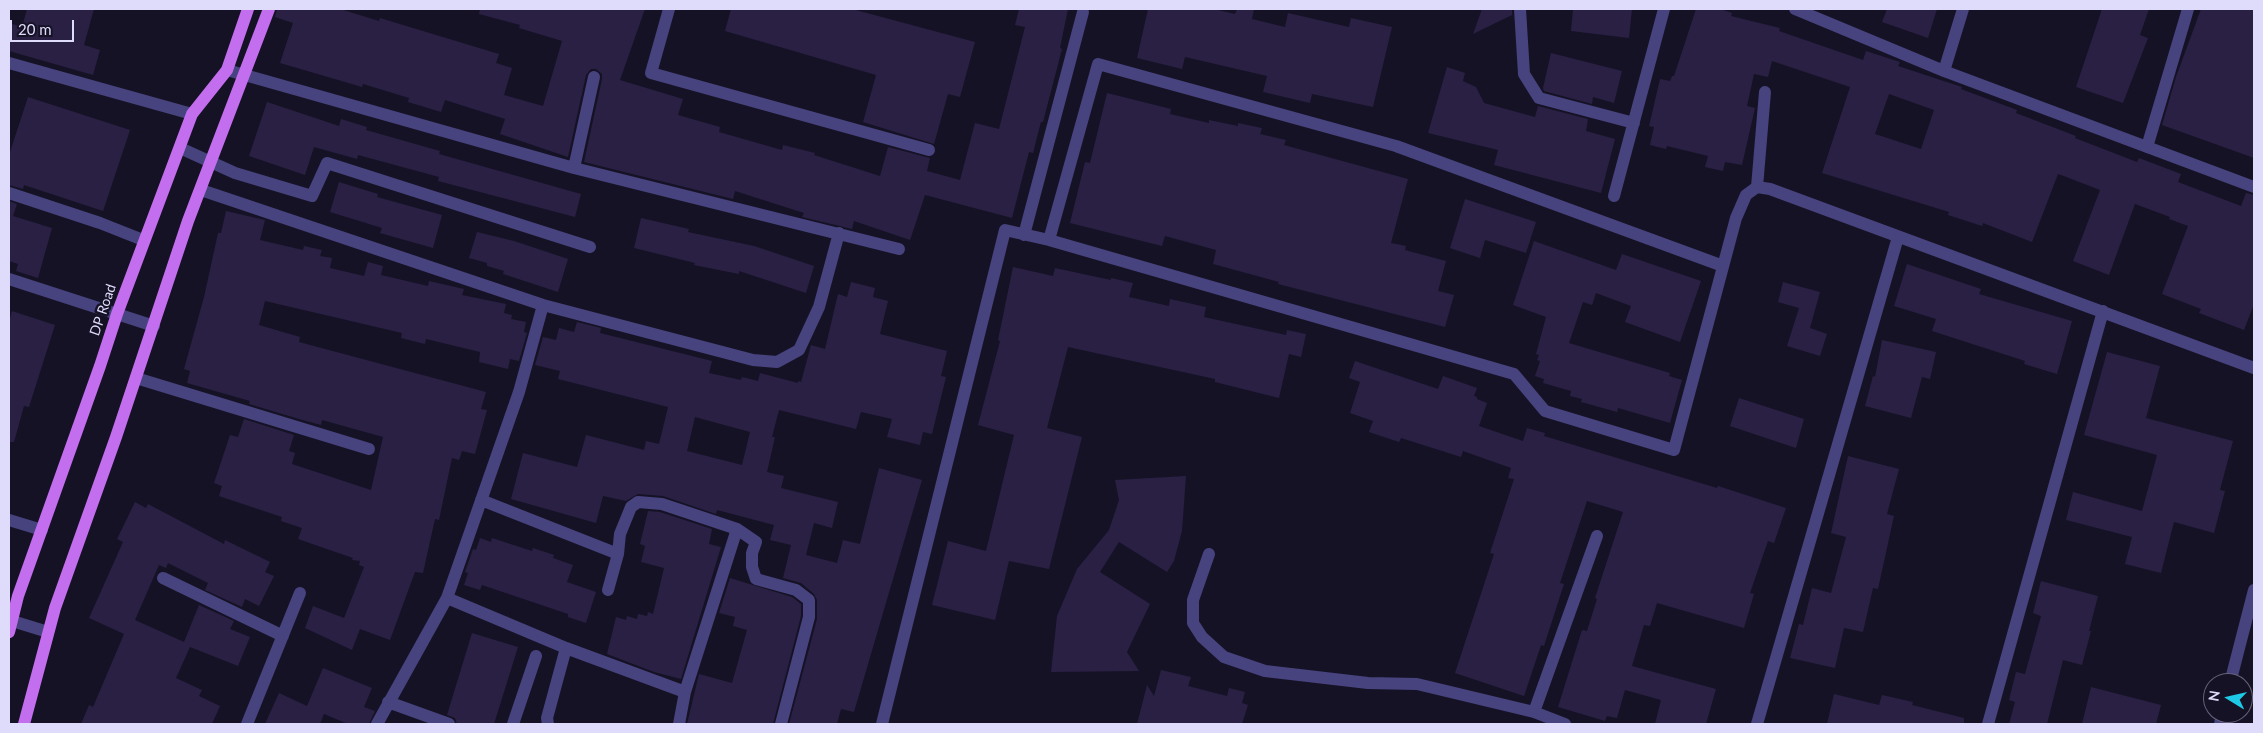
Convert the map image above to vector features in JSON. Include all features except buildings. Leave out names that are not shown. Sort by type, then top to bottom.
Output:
[{"type":"main road","name":"DP Road","points":[[10,624],[116,314],[192,114],[227,70],[248,9]]},
{"type":"main road","points":[[24,724],[54,608],[136,378],[188,222],[269,9]]},
{"type":"street","points":[[669,9],[651,73],[929,150]]},
{"type":"street","points":[[1520,9],[1524,74],[1539,98],[1634,123]]},
{"type":"street","points":[[1614,196],[1664,9]]},
{"type":"street","points":[[1944,71],[1963,9]]},
{"type":"street","points":[[2147,147],[2188,9]]},
{"type":"street","points":[[1802,10],[1944,71],[2254,187]]},
{"type":"street","points":[[1024,235],[1083,12]]},
{"type":"street","points":[[9,64],[192,114]]},
{"type":"street","points":[[1049,240],[1098,64],[1396,146],[1723,266]]},
{"type":"street","points":[[227,70],[574,168],[900,249]]},
{"type":"street","points":[[574,168],[594,77]]},
{"type":"street","points":[[1757,187],[1765,92]]},
{"type":"street","points":[[180,148],[235,173],[312,196],[327,163],[590,247]]},
{"type":"street","points":[[882,724],[1005,230],[1049,240],[1514,374],[1545,411],[1674,450],[1736,218],[1746,195],[1757,187],[1770,189],[1898,238],[2103,311],[2254,368]]},
{"type":"street","points":[[201,190],[543,305],[752,360],[777,362],[799,350],[819,307],[839,233]]},
{"type":"street","points":[[9,193],[100,223],[144,240]]},
{"type":"street","points":[[1757,724],[1898,238]]},
{"type":"street","points":[[9,279],[154,326]]},
{"type":"street","points":[[377,724],[447,598],[519,392],[543,305]]},
{"type":"street","points":[[1988,724],[2103,311]]},
{"type":"street","points":[[136,378],[369,449]]},
{"type":"street","points":[[481,500],[618,554]]},
{"type":"street","points":[[608,590],[618,554],[620,534],[631,507],[638,502],[662,504],[736,529],[756,542],[752,553],[752,566],[756,579],[796,590],[809,600],[810,617],[781,724]]},
{"type":"street","points":[[9,520],[42,530]]},
{"type":"street","points":[[679,724],[685,692],[736,529]]},
{"type":"street","points":[[1534,712],[1597,536]]},
{"type":"street","points":[[1209,554],[1193,600],[1193,623],[1202,637],[1224,657],[1265,670],[1368,683],[1417,684],[1534,712],[1565,724]]},
{"type":"street","points":[[162,578],[283,636]]},
{"type":"street","points":[[2233,673],[2254,590]]},
{"type":"street","points":[[246,724],[300,593]]},
{"type":"street","points":[[447,598],[566,648],[685,692]]},
{"type":"street","points":[[10,624],[48,632]]},
{"type":"street","points":[[548,724],[547,718],[566,648]]},
{"type":"street","points":[[514,724],[536,656]]},
{"type":"street","points":[[388,702],[449,724]]}]
